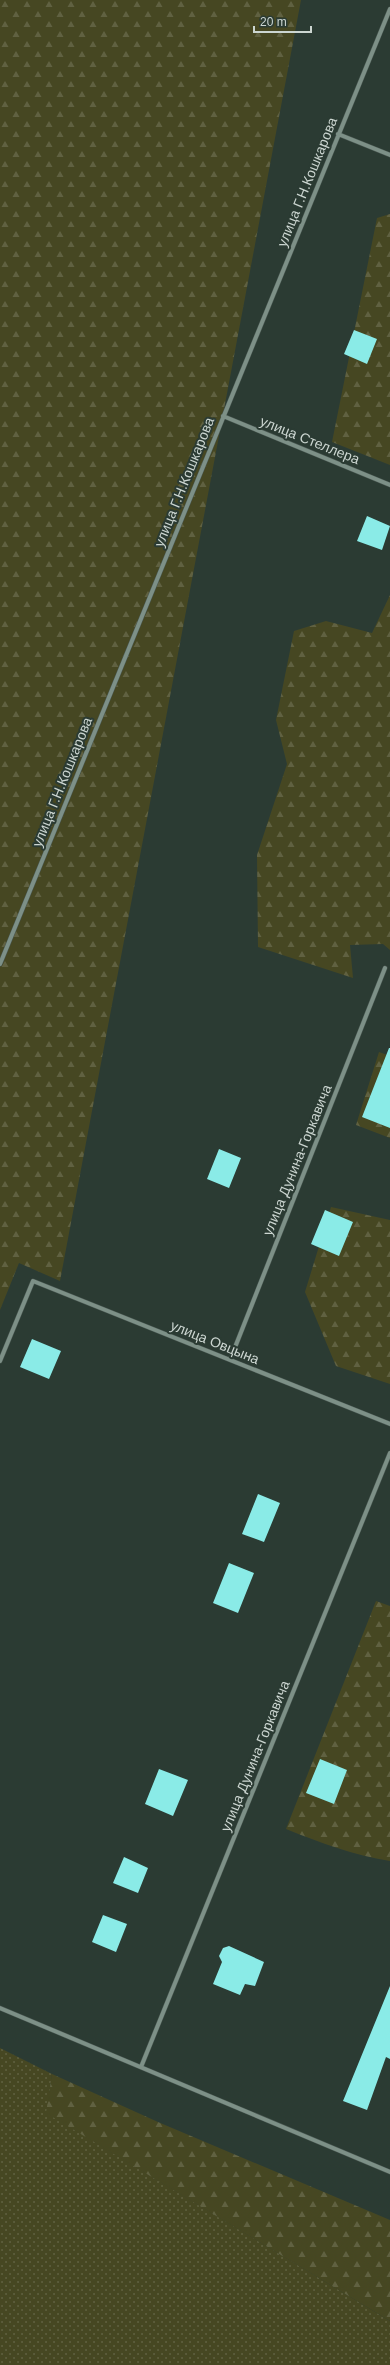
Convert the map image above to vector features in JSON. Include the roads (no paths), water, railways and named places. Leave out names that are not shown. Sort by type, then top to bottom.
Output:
[{"type":"street","name":"улица Г.Н.Кошкарова","points":[[0,964],[390,9]]},
{"type":"street","points":[[338,134],[390,155]]},
{"type":"street","name":"улица Стеллера","points":[[223,416],[390,485]]},
{"type":"street","name":"улица Дунина-Горкавича","points":[[230,1360],[385,968]]},
{"type":"street","name":"улица Овцына","points":[[0,1361],[33,1281],[390,1424]]},
{"type":"street","name":"улица Дунина-Горкавича","points":[[141,2067],[390,1453]]},
{"type":"street","points":[[0,2008],[390,2172]]}]
